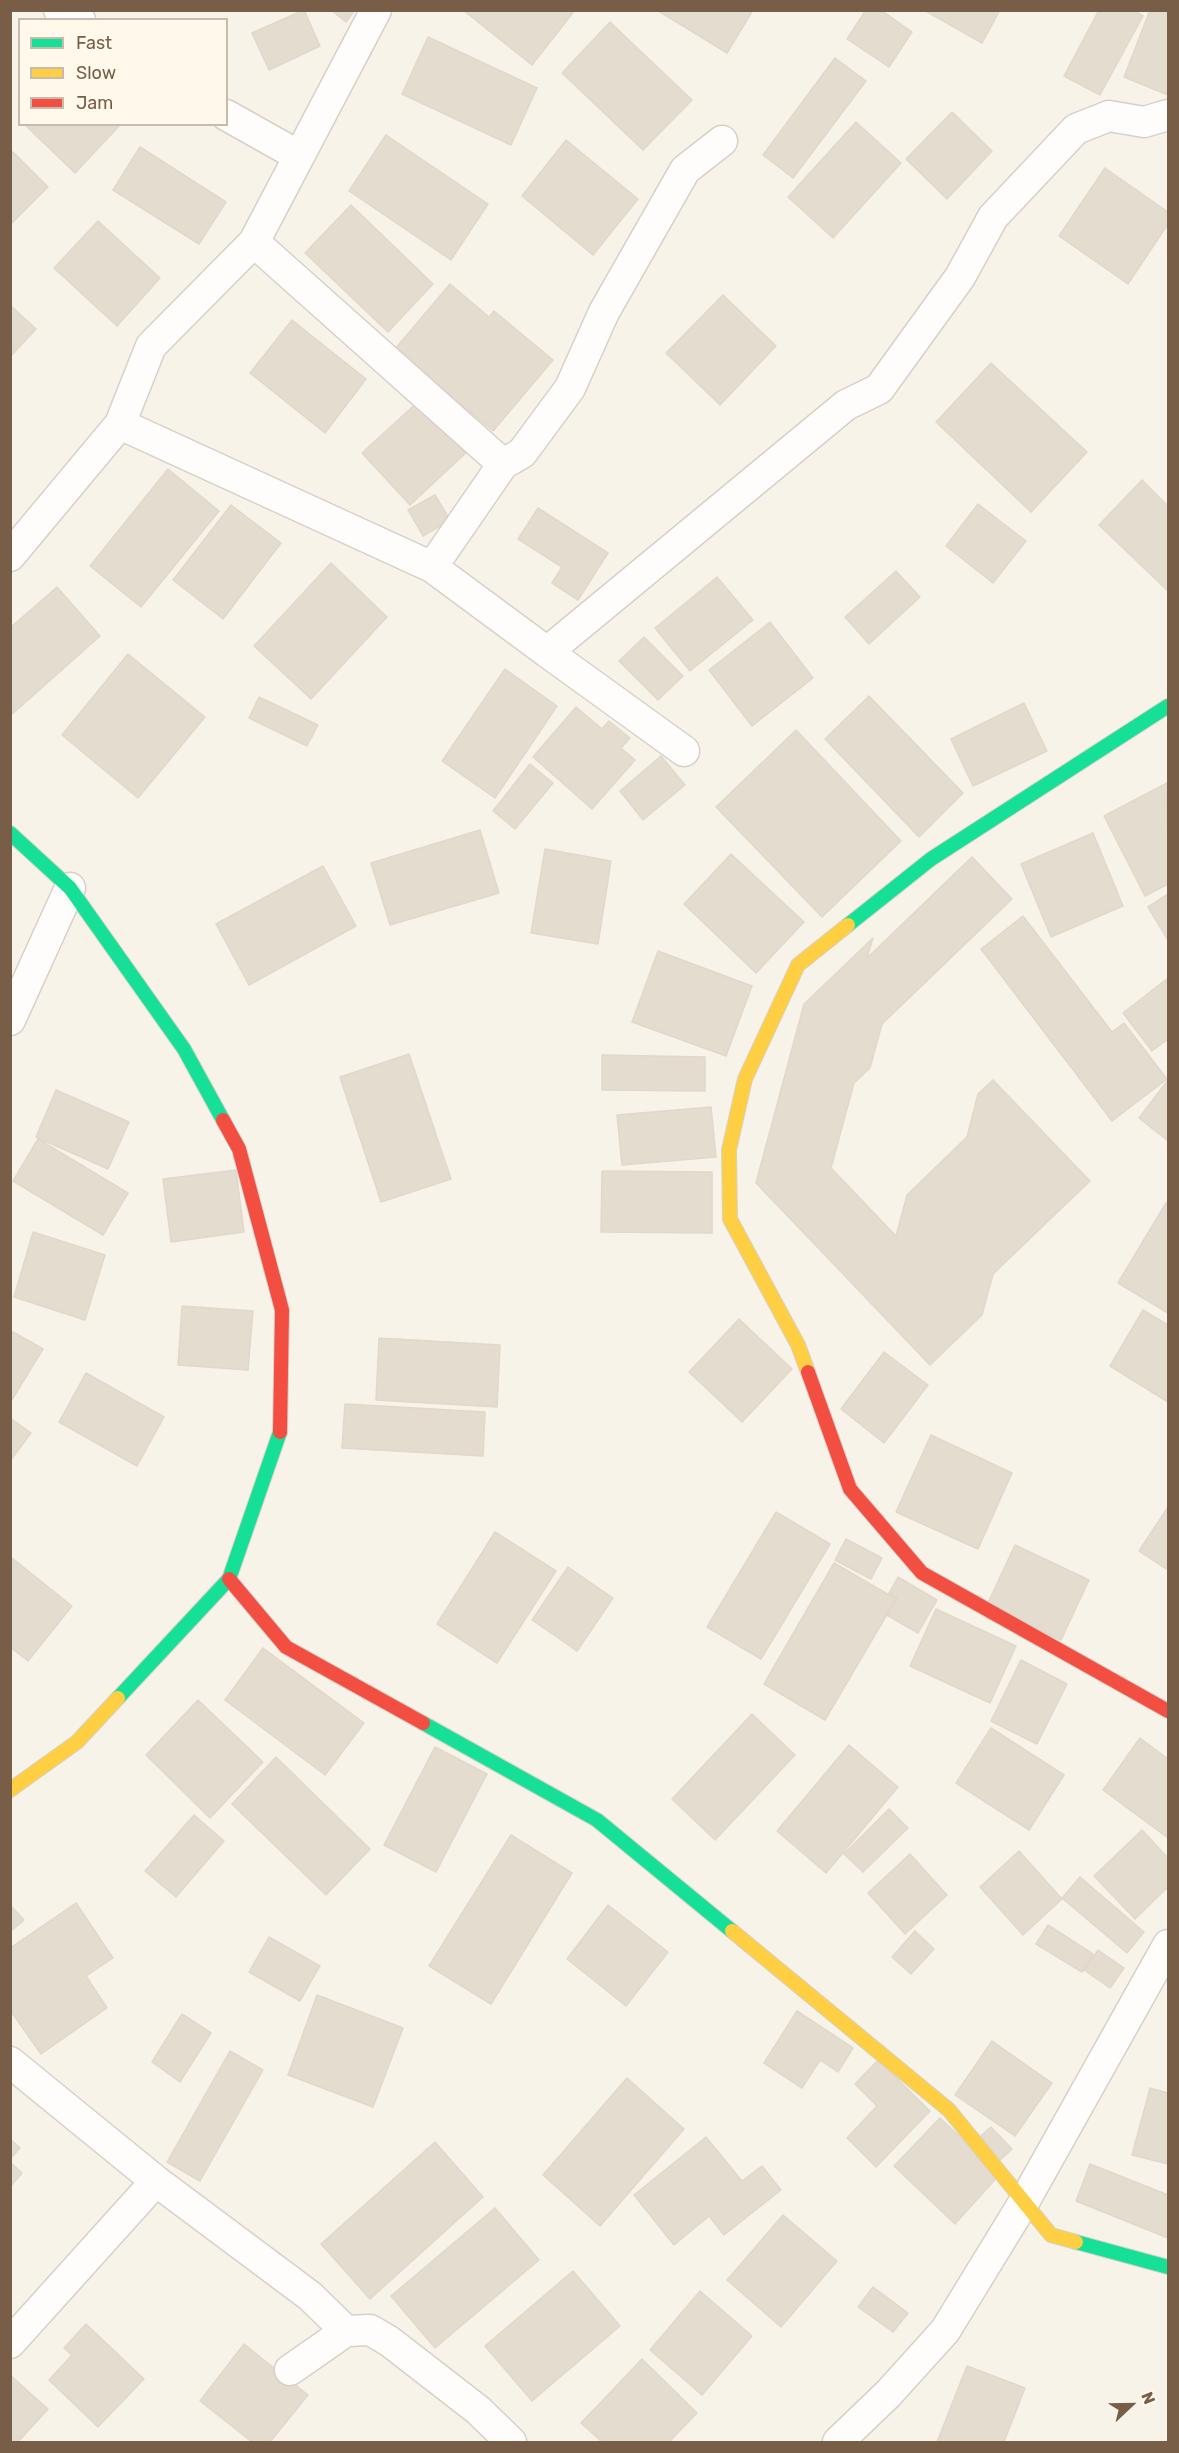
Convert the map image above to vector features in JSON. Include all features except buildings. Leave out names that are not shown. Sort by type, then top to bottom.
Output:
[{"type":"street","points":[[59,10],[76,18]]},
{"type":"street","points":[[10,556],[120,424],[151,346],[254,242],[376,10]]},
{"type":"street","points":[[547,652],[846,405],[879,388],[960,277],[993,217],[1076,129],[1109,116],[1144,122],[1168,115]]},
{"type":"street","points":[[228,116],[299,156]]},
{"type":"street","points":[[432,567],[503,464],[522,453],[570,388],[604,312],[686,170],[722,141]]},
{"type":"street","points":[[254,242],[503,464]]},
{"type":"street","points":[[120,424],[432,567],[684,751]]},
{"type":"street","points":[[1168,706],[931,859],[798,965],[745,1079],[729,1150],[730,1219],[798,1345],[850,1489],[922,1573],[1168,1711]]},
{"type":"street","points":[[10,833],[70,888],[184,1049],[239,1149],[282,1310],[281,1429],[229,1579],[77,1742],[10,1790]]},
{"type":"street","points":[[10,1020],[70,888]]},
{"type":"street","points":[[229,1579],[286,1647],[597,1820],[949,2110],[1051,2235],[1168,2267]]},
{"type":"street","points":[[838,2442],[888,2394],[945,2331],[1024,2202],[1168,1945]]},
{"type":"street","points":[[10,2062],[156,2181],[310,2296],[346,2331]]},
{"type":"street","points":[[10,2343],[156,2181]]},
{"type":"street","points":[[290,2370],[346,2331],[370,2330],[389,2341],[478,2410],[511,2442]]},
{"type":"traffic: fast","points":[[848,925],[931,859],[1168,706]]},
{"type":"traffic: fast","points":[[10,833],[70,888],[184,1049],[223,1120]]},
{"type":"traffic: fast","points":[[118,1698],[229,1579],[280,1432]]},
{"type":"traffic: fast","points":[[423,1723],[597,1820],[732,1931]]},
{"type":"traffic: fast","points":[[1076,2242],[1168,2267]]},
{"type":"traffic: slow","points":[[808,1372],[798,1345],[730,1219],[729,1150],[745,1079],[798,965],[848,925]]},
{"type":"traffic: slow","points":[[10,1790],[77,1742],[118,1698]]},
{"type":"traffic: slow","points":[[732,1931],[949,2110],[1051,2235],[1076,2242]]},
{"type":"traffic: jam","points":[[223,1120],[239,1149],[282,1310],[280,1432]]},
{"type":"traffic: jam","points":[[808,1372],[850,1489],[922,1573],[1168,1711]]},
{"type":"traffic: jam","points":[[229,1579],[286,1647],[423,1723]]}]
